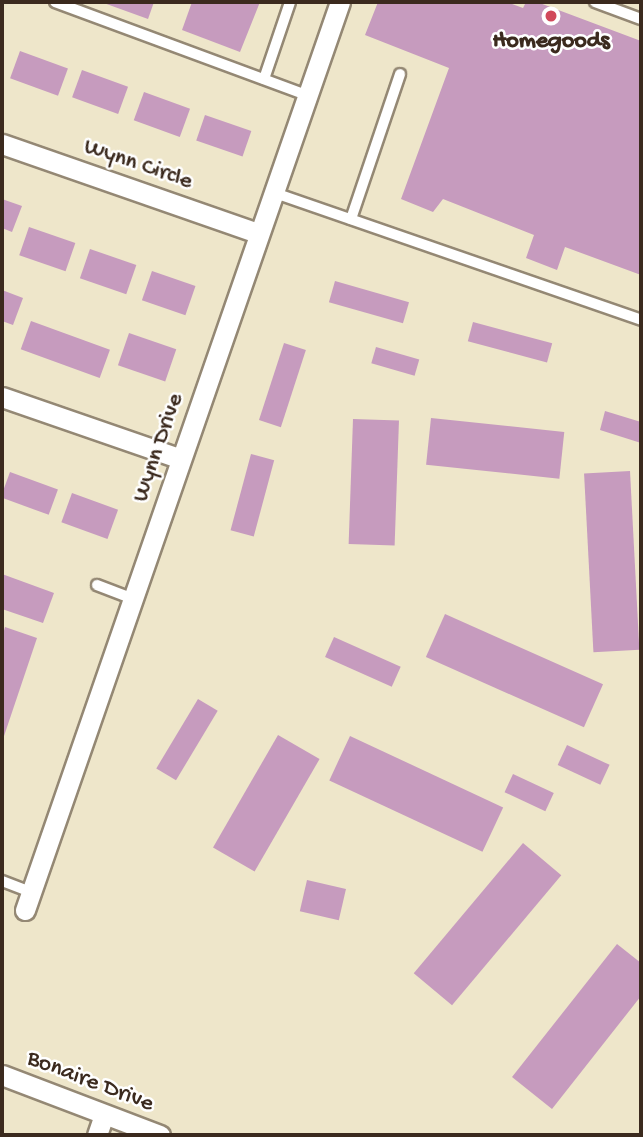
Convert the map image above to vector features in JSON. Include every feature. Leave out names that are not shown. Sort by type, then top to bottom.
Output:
[{"type":"street","name":"Wynn Drive","points":[[28,901],[272,192],[341,2]]},
{"type":"street","name":"Wynn Circle","points":[[2,144],[258,233]]},
{"type":"street","points":[[2,397],[181,459]]},
{"type":"street","name":"Bonaire Drive","points":[[2,1075],[160,1135]]},
{"type":"street","points":[[97,1135],[104,1115]]},
{"type":"lane","points":[[59,2],[307,94]]},
{"type":"lane","points":[[264,79],[290,2]]},
{"type":"lane","points":[[595,2],[641,19]]},
{"type":"lane","points":[[351,219],[400,74]]},
{"type":"lane","points":[[272,192],[641,320]]},
{"type":"lane","points":[[97,585],[134,599]]},
{"type":"lane","points":[[2,881],[28,901]]},
{"type":"building","points":[[101,2],[154,2],[148,19]]},
{"type":"building","points":[[192,2],[260,2],[240,52],[182,30]]},
{"type":"building","points":[[378,2],[507,2],[523,8],[526,2],[537,2],[641,41],[641,275],[565,247],[557,270],[526,258],[534,235],[443,199],[433,212],[401,199],[449,68],[365,35]]},
{"type":"building","points":[[20,51],[68,68],[58,96],[10,78]]},
{"type":"building","points":[[82,70],[128,87],[118,114],[72,97]]},
{"type":"building","points":[[144,92],[190,109],[180,137],[134,120]]},
{"type":"building","points":[[205,115],[251,131],[243,156],[196,141]]},
{"type":"building","points":[[2,199],[22,206],[12,232],[2,228]]},
{"type":"building","points":[[29,227],[75,243],[66,271],[19,255]]},
{"type":"building","points":[[90,249],[136,265],[126,294],[80,278]]},
{"type":"building","points":[[152,271],[195,286],[185,315],[142,300]]},
{"type":"building","points":[[335,281],[409,302],[403,323],[329,302]]},
{"type":"building","points":[[2,290],[23,298],[13,325],[2,321]]},
{"type":"building","points":[[31,321],[110,350],[100,378],[21,349]]},
{"type":"building","points":[[473,322],[552,343],[547,363],[468,341]]},
{"type":"building","points":[[129,333],[176,349],[165,381],[118,365]]},
{"type":"building","points":[[284,343],[306,350],[281,427],[259,420]]},
{"type":"building","points":[[376,347],[419,359],[415,376],[371,363]]},
{"type":"building","points":[[605,411],[641,422],[641,443],[600,430]]},
{"type":"building","points":[[431,418],[564,432],[559,479],[426,465]]},
{"type":"building","points":[[353,419],[399,421],[395,546],[349,544]]},
{"type":"building","points":[[251,454],[274,460],[254,537],[231,530]]},
{"type":"building","points":[[630,471],[639,650],[593,652],[584,473]]},
{"type":"building","points":[[10,472],[58,489],[49,515],[2,498]]},
{"type":"building","points":[[72,493],[118,510],[107,539],[61,522]]},
{"type":"building","points":[[2,574],[54,593],[43,623],[2,609]]},
{"type":"building","points":[[445,614],[603,684],[584,727],[426,657]]},
{"type":"building","points":[[5,627],[37,638],[2,742],[2,638]]},
{"type":"building","points":[[334,637],[401,667],[392,687],[325,657]]},
{"type":"building","points":[[198,699],[218,711],[176,780],[156,768]]},
{"type":"building","points":[[278,735],[320,759],[255,872],[213,848]]},
{"type":"building","points":[[350,736],[503,807],[482,852],[329,780]]},
{"type":"building","points":[[567,745],[610,765],[600,785],[558,765]]},
{"type":"building","points":[[513,774],[554,793],[545,811],[505,792]]},
{"type":"building","points":[[523,843],[561,875],[452,1005],[414,973]]},
{"type":"building","points":[[307,880],[346,889],[339,920],[300,911]]},
{"type":"building","points":[[617,944],[641,963],[641,996],[552,1109],[512,1077]]},
{"type":"place","name":"Homegoods","points":[[551,16]]}]
